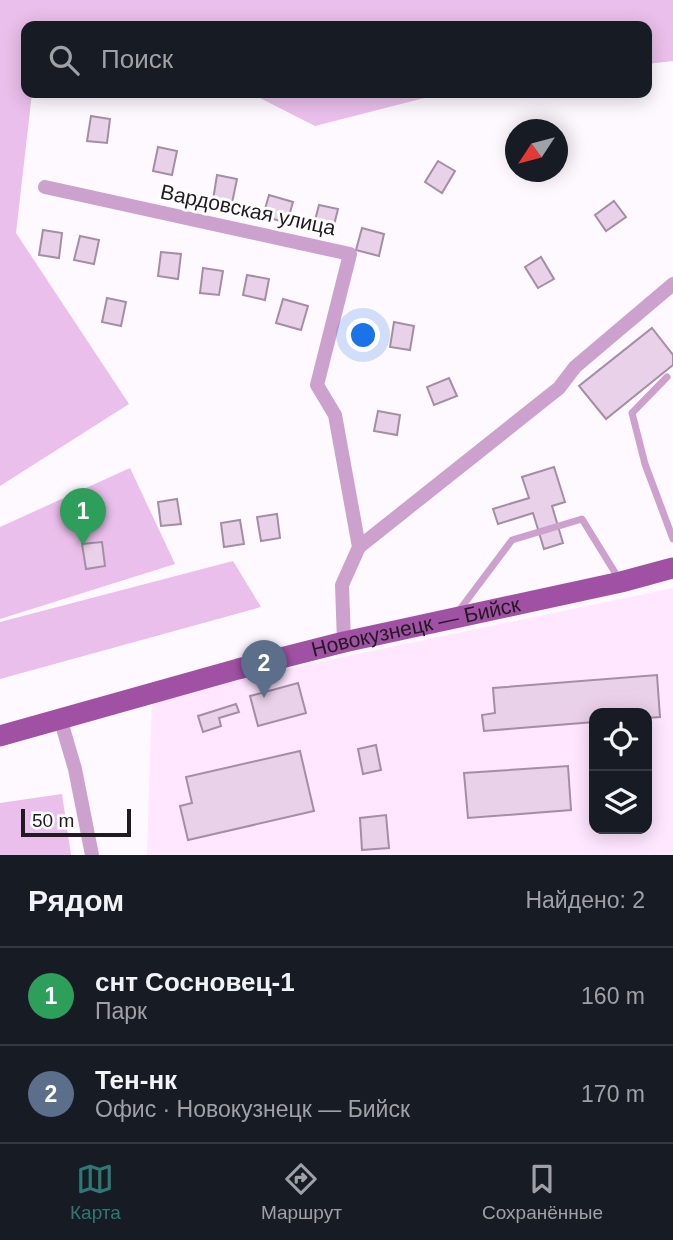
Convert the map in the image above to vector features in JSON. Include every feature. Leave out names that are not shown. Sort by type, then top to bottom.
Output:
[{"type":"main road","name":"Новокузнецк — Бийск","points":[[0,736],[344,642],[669,570]]},
{"type":"street","name":"Вардовская улица","points":[[45,187],[350,254],[317,385],[335,415],[359,547]]},
{"type":"street","points":[[344,642],[342,585],[359,547],[558,388],[575,367],[673,284]]},
{"type":"street","points":[[60,718],[75,769],[92,855]]},
{"type":"lane","points":[[667,377],[632,413],[645,464],[673,539]]},
{"type":"lane","points":[[453,618],[512,540],[582,519],[621,582]]},
{"type":"shaded area","points":[[0,0],[673,0],[673,61],[652,63],[652,21],[21,21],[21,98],[31,98],[16,233],[129,404],[0,486]]},
{"type":"shaded area","points":[[260,98],[424,98],[315,126]]},
{"type":"shaded area","points":[[130,468],[175,564],[0,619],[0,527]]},
{"type":"shaded area","points":[[233,561],[261,607],[0,679],[0,622]]},
{"type":"shaded area","points":[[673,588],[673,855],[147,855],[152,697]]},
{"type":"shaded area","points":[[62,794],[71,855],[0,855],[0,803]]},
{"type":"building","points":[[91,116],[110,119],[107,143],[87,141]]},
{"type":"building","points":[[158,147],[177,151],[172,175],[153,171]]},
{"type":"building","points":[[438,161],[455,171],[442,193],[425,182]]},
{"type":"building","points":[[217,175],[237,179],[232,203],[213,200]]},
{"type":"building","points":[[269,195],[293,202],[287,223],[263,216]]},
{"type":"building","points":[[614,201],[626,217],[606,231],[595,215]]},
{"type":"building","points":[[319,205],[338,209],[332,233],[313,228]]},
{"type":"building","points":[[362,228],[384,234],[379,256],[356,250]]},
{"type":"building","points":[[43,230],[62,233],[59,258],[39,255]]},
{"type":"building","points":[[80,236],[99,240],[94,264],[74,260]]},
{"type":"building","points":[[161,252],[181,254],[178,279],[158,276]]},
{"type":"building","points":[[541,257],[554,279],[538,288],[525,267]]},
{"type":"building","points":[[203,268],[223,271],[219,295],[200,293]]},
{"type":"building","points":[[247,275],[269,279],[265,300],[243,295]]},
{"type":"building","points":[[107,298],[126,302],[121,326],[102,322]]},
{"type":"building","points":[[283,299],[308,306],[301,330],[276,323]]},
{"type":"building","points":[[394,322],[414,326],[410,350],[390,347]]},
{"type":"building","points":[[652,328],[673,355],[673,365],[606,419],[579,386]]},
{"type":"building","points":[[449,378],[457,396],[434,405],[427,387]]},
{"type":"building","points":[[378,411],[400,415],[397,435],[374,431]]},
{"type":"building","points":[[554,467],[565,502],[552,506],[563,543],[544,549],[533,513],[498,524],[493,509],[529,498],[522,477]]},
{"type":"building","points":[[177,499],[181,524],[161,526],[158,502]]},
{"type":"building","points":[[277,514],[280,538],[261,541],[257,517]]},
{"type":"building","points":[[240,520],[244,544],[224,547],[221,523]]},
{"type":"building","points":[[102,542],[105,566],[86,569],[82,544]]},
{"type":"building","points":[[657,675],[660,717],[652,718],[652,708],[589,708],[589,722],[484,731],[482,715],[495,713],[493,688]]},
{"type":"building","points":[[298,683],[306,713],[258,726],[250,696]]},
{"type":"building","points":[[236,704],[239,712],[219,718],[221,726],[203,732],[198,716]]},
{"type":"building","points":[[376,745],[381,770],[363,774],[358,749]]},
{"type":"building","points":[[300,751],[314,811],[188,840],[180,806],[192,803],[186,777]]},
{"type":"building","points":[[568,766],[571,810],[468,818],[464,773]]},
{"type":"building","points":[[386,815],[389,848],[362,850],[360,818]]},
{"type":"place","name":"снт Сосновец-1","points":[[83,546]]},
{"type":"place","name":"Тен-нк","points":[[264,698]]}]
